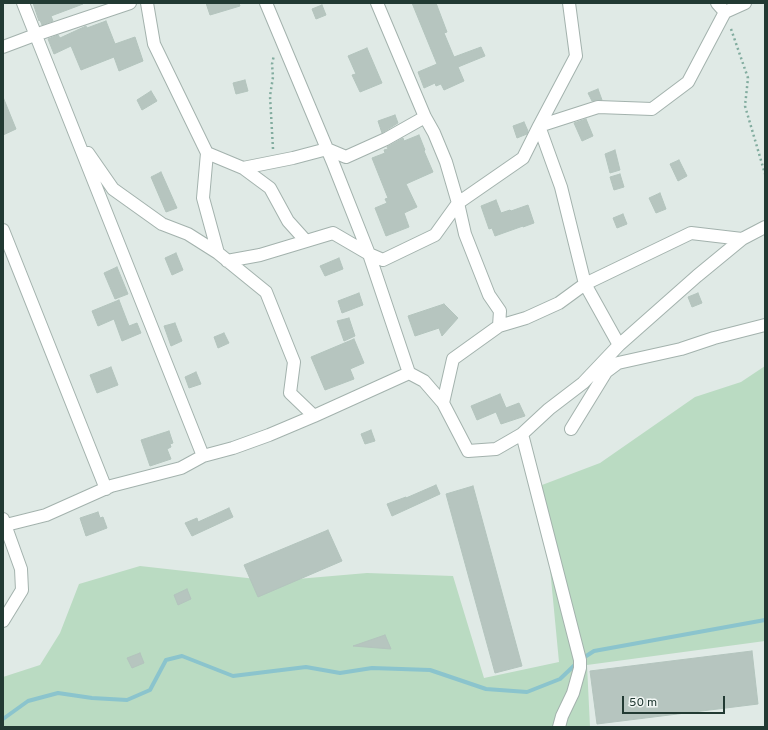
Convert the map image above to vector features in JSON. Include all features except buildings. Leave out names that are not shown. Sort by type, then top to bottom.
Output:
[{"type":"street","points":[[23,3],[203,456]]},
{"type":"street","points":[[3,47],[130,3]]},
{"type":"street","points":[[147,3],[154,44],[207,153],[203,198],[218,253]]},
{"type":"street","points":[[266,3],[369,254],[409,373],[424,381],[443,403],[468,451],[496,449],[522,434],[549,409],[583,383],[619,345],[697,276],[742,239],[765,227]]},
{"type":"street","points":[[377,3],[425,118],[434,133],[446,162],[465,234],[489,295],[500,311],[499,326]]},
{"type":"street","points":[[227,261],[260,255],[333,233],[369,254],[383,260],[435,235],[458,203],[523,158],[576,56],[569,3]]},
{"type":"street","points":[[717,3],[725,12]]},
{"type":"street","points":[[539,126],[598,107],[652,109],[688,82],[725,12],[745,3]]},
{"type":"street","points":[[35,35],[80,142],[113,189],[162,224],[188,234],[218,253],[266,292],[294,362],[290,393],[314,416]]},
{"type":"street","points":[[243,168],[327,149],[346,157],[386,139],[425,118]]},
{"type":"street","points":[[539,126],[561,187],[586,284],[619,345]]},
{"type":"street","points":[[207,153],[243,168],[270,188],[288,221],[306,241]]},
{"type":"street","points":[[3,230],[106,489]]},
{"type":"street","points":[[443,403],[453,359],[499,326],[526,318],[558,303],[586,284],[691,233],[742,239]]},
{"type":"street","points":[[571,428],[606,372],[618,363],[681,349],[714,338],[765,325]]},
{"type":"street","points":[[3,621],[22,590],[21,569],[4,521],[46,515],[112,486],[180,468],[203,456],[233,448],[269,435],[409,373]]},
{"type":"street","points":[[522,434],[580,660],[580,668],[573,693],[558,727]]},
{"type":"path","points":[[725,12],[748,78],[745,106],[765,174]]},
{"type":"path","points":[[274,162],[270,96],[273,77],[272,64],[280,36]]},
{"type":"green space","points":[[765,366],[765,641],[587,665],[590,727],[3,727],[3,677],[40,665],[60,633],[79,584],[140,566],[274,581],[367,573],[453,576],[484,678],[559,662],[542,485],[600,463],[695,397],[741,382]]},
{"type":"waterway","points":[[3,719],[28,701],[58,693],[92,698],[127,700],[150,690],[166,660],[182,656],[233,676],[306,667],[340,673],[372,668],[430,670],[486,689],[527,692],[560,679],[580,660],[594,651],[765,620]]}]
